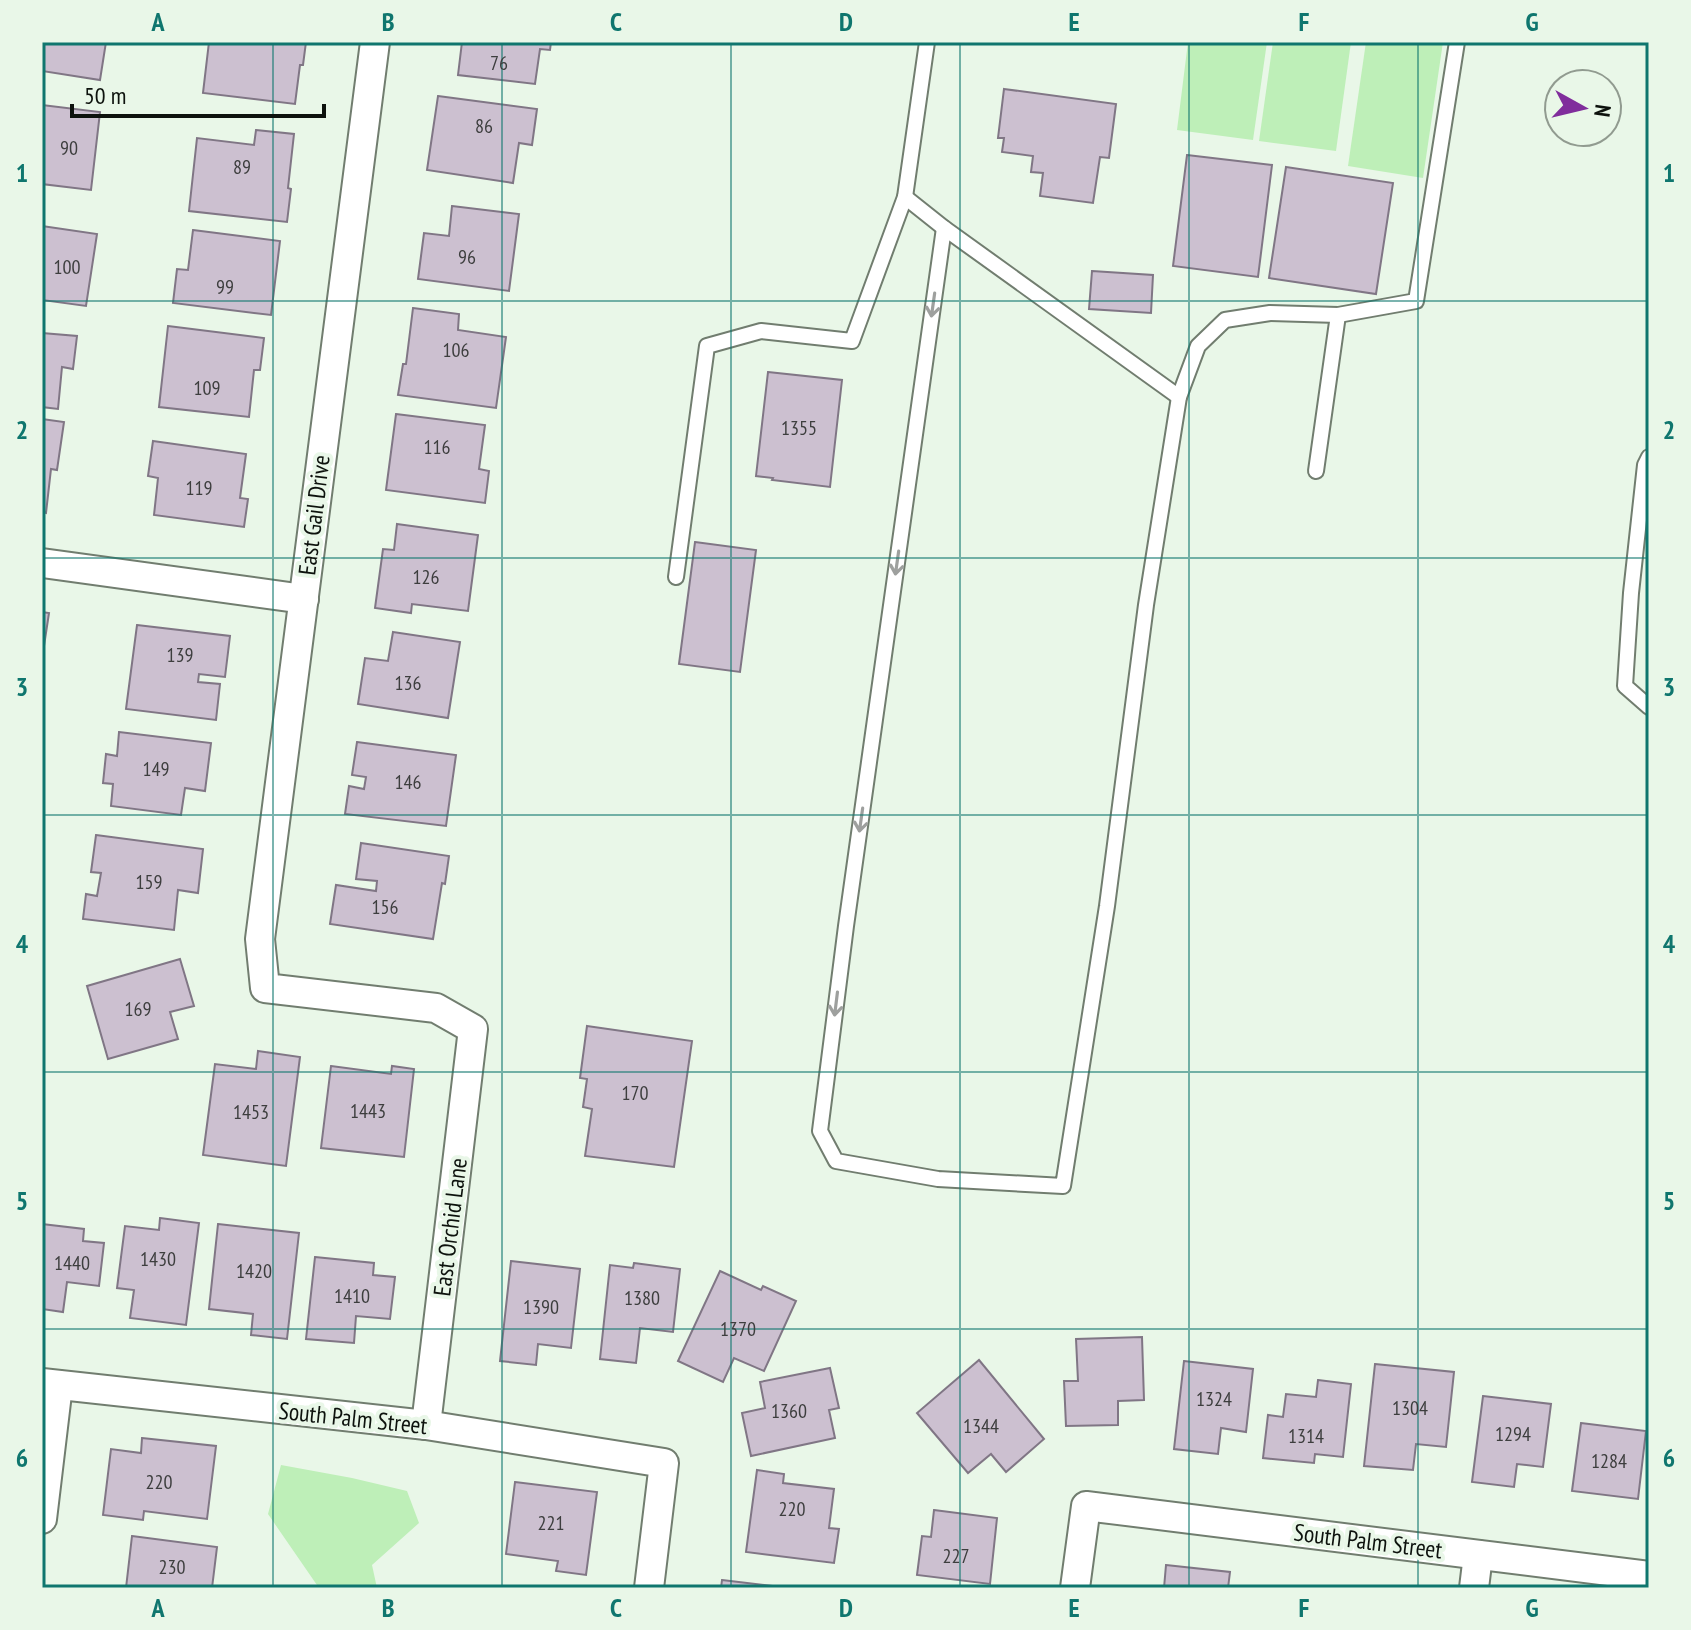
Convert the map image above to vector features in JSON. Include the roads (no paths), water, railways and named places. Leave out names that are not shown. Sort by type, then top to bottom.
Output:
[{"type":"street","name":"East Gail Drive","points":[[375,42],[260,939],[265,988],[436,1008],[473,1029]]},
{"type":"street","points":[[42,563],[304,599]]},
{"type":"street","name":"East Orchid Lane","points":[[426,1425],[473,1029]]},
{"type":"street","points":[[42,1519],[50,1384]]},
{"type":"street","name":"South Palm Street","points":[[50,1384],[426,1425],[664,1463],[649,1588]]},
{"type":"street","name":"South Palm Street","points":[[1075,1588],[1086,1506],[1649,1576]]},
{"type":"street","points":[[1474,1588],[1478,1555]]},
{"type":"lane","points":[[676,577],[707,346],[761,331],[852,341],[905,197],[927,42]]},
{"type":"lane","points":[[944,228],[820,1131],[836,1161],[938,1179],[1063,1186],[1109,891],[1146,605],[1179,397],[1198,346],[1225,320],[1270,313],[1338,315],[1416,301],[1457,42]]},
{"type":"lane","points":[[905,197],[1179,397]]},
{"type":"lane","points":[[1316,471],[1338,315]]},
{"type":"lane","points":[[1649,457],[1645,465],[1637,536],[1625,686],[1649,707]]}]
